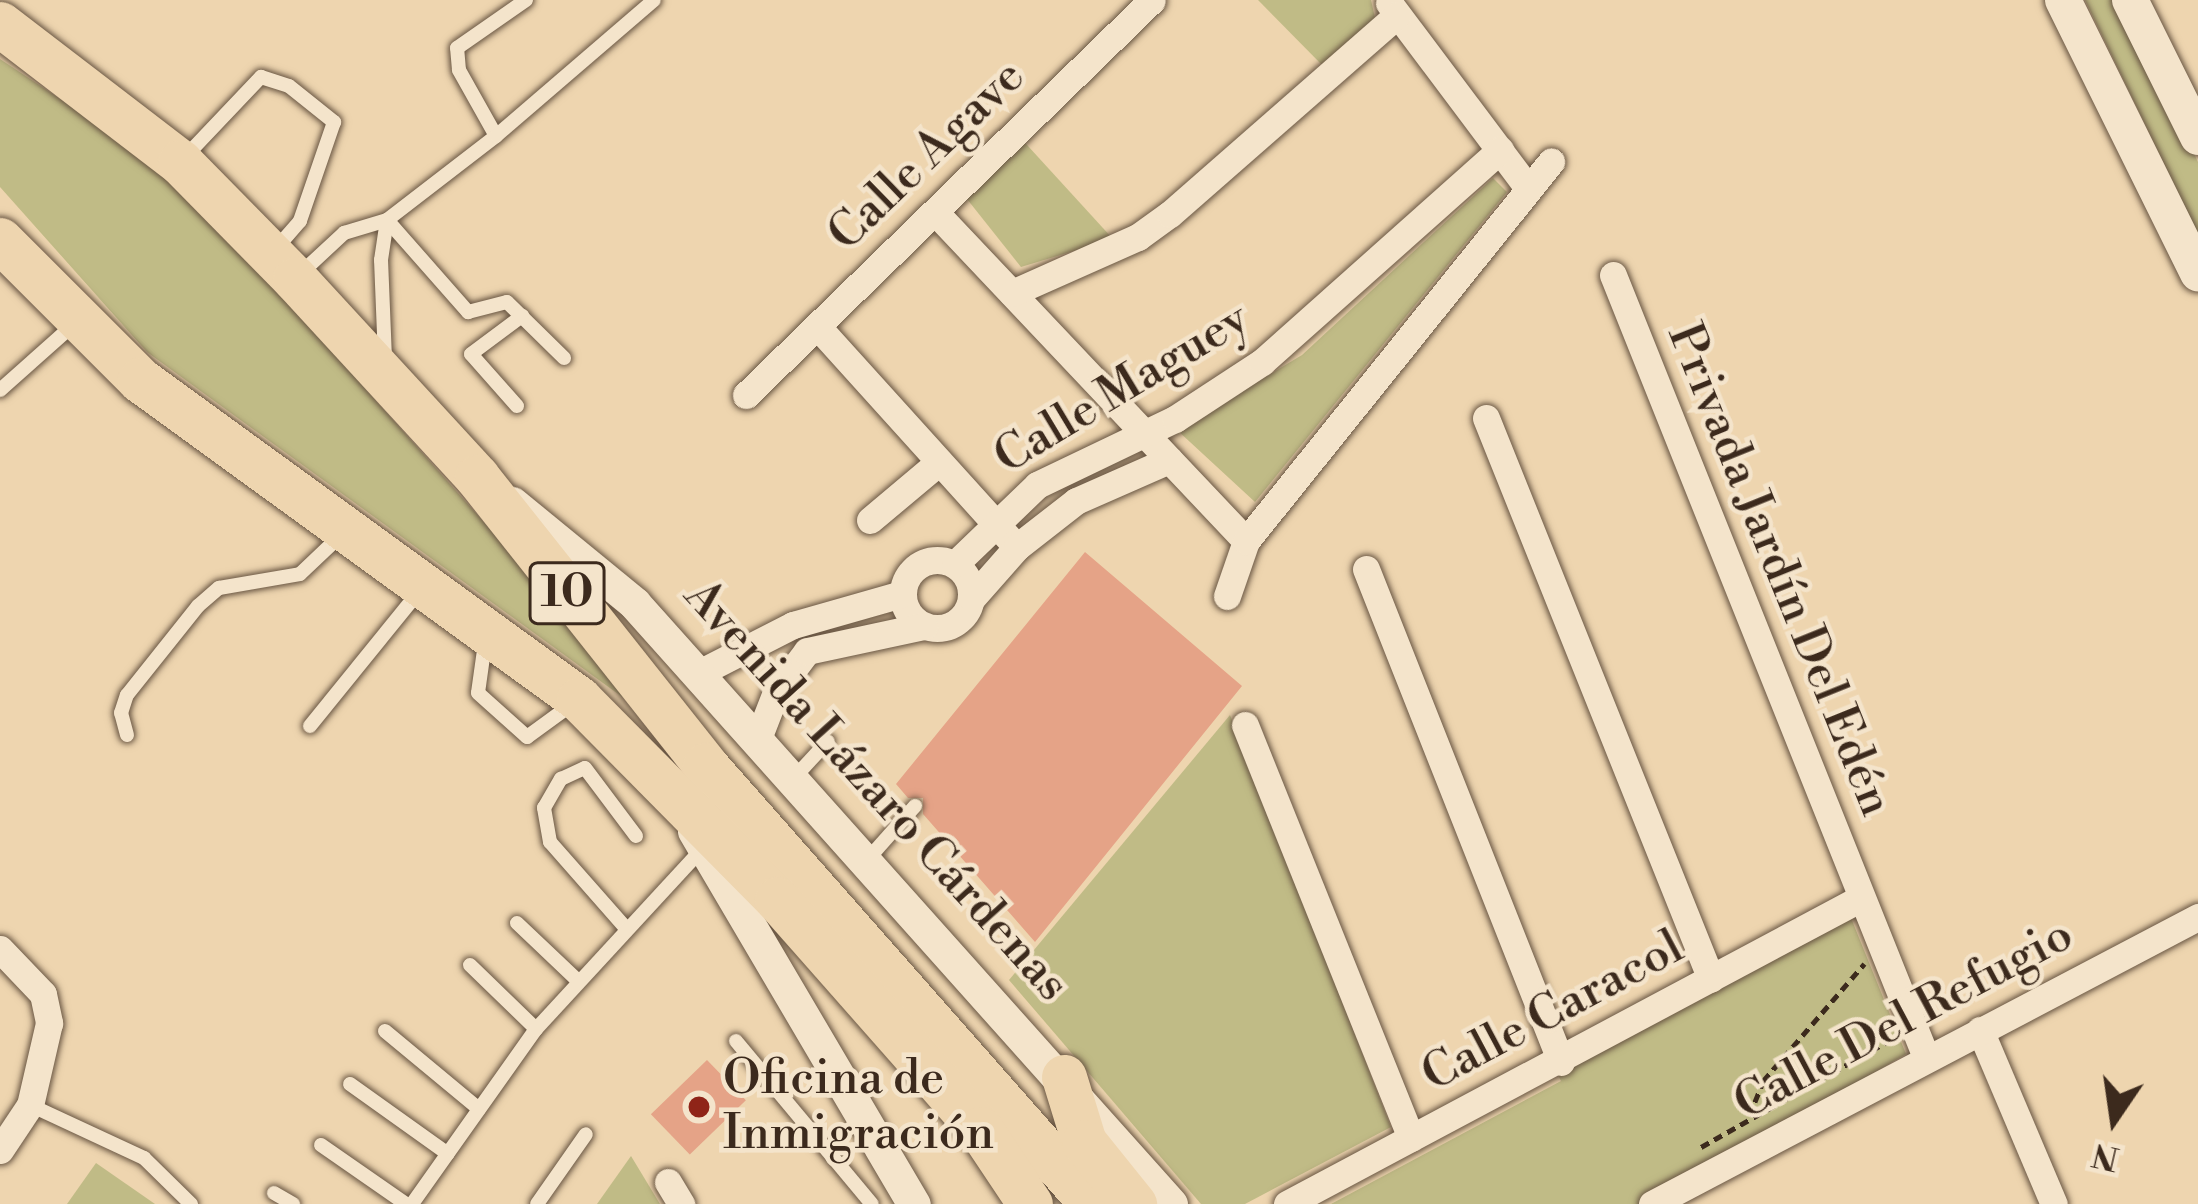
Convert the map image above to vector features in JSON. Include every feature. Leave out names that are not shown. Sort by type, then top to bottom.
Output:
[{"type":"highway","name":"Avenida Lázaro Cárdenas","points":[[0,24],[181,162],[283,267],[477,477],[705,764],[1092,1204]]},
{"type":"highway","name":"10","points":[[0,240],[140,380],[579,698],[672,786],[1039,1202]]},
{"type":"highway","points":[[970,1067],[1039,1202]]},
{"type":"highway","points":[[1064,1077],[1084,1142],[1134,1204]]},
{"type":"main road","points":[[2062,0],[2198,273]]},
{"type":"main road","points":[[2130,0],[2198,137]]},
{"type":"street","name":"Calle Agave","points":[[746,395],[1152,0]]},
{"type":"street","points":[[1012,293],[1138,237],[1171,214],[1392,7],[1527,187]]},
{"type":"street","name":"Calle Maguey","points":[[955,564],[1037,485],[1144,433],[1262,362],[1500,150]]},
{"type":"street","points":[[1227,596],[1246,541],[1552,161]]},
{"type":"street","points":[[934,212],[1246,541]]},
{"type":"street","name":"Privada Jardín Del Edén","points":[[1613,275],[1926,1057]]},
{"type":"street","points":[[817,326],[1017,548]]},
{"type":"street","points":[[1486,418],[1711,979]]},
{"type":"street","name":"Calle Maguey","points":[[972,598],[1017,548],[1109,482],[1169,460]]},
{"type":"street","points":[[870,520],[939,461]]},
{"type":"street","name":"Avenida Lázaro Cárdenas","points":[[477,477],[603,570],[864,863],[1064,1077],[1171,1204]]},
{"type":"street","points":[[699,673],[793,625],[902,594],[920,564],[955,564],[972,598],[963,618],[945,628],[924,626],[807,651],[776,692],[757,741]]},
{"type":"street","points":[[1366,569],[1562,1062]]},
{"type":"street","points":[[902,594],[924,626]]},
{"type":"street","points":[[793,625],[807,651]]},
{"type":"street","points":[[1245,725],[1411,1138]]},
{"type":"street","points":[[672,786],[703,848],[914,1204]]},
{"type":"street","name":"Calle Caracol","points":[[1288,1204],[1562,1062],[1861,898]]},
{"type":"street","name":"Calle Del Refugio","points":[[1652,1204],[2198,917]]},
{"type":"street","points":[[0,949],[43,994],[44,1063],[29,1105],[0,1150]]},
{"type":"street","points":[[1980,1030],[2054,1204]]},
{"type":"lane","points":[[496,136],[456,58],[466,38],[498,6],[526,0]]},
{"type":"lane","points":[[283,267],[344,233],[387,220],[496,136],[654,0]]},
{"type":"lane","points":[[181,162],[261,77],[289,86],[334,122],[283,267]]},
{"type":"lane","points":[[387,220],[468,312],[507,302],[564,358]]},
{"type":"lane","points":[[386,379],[380,260],[387,220]]},
{"type":"lane","points":[[518,406],[471,354],[522,316]]},
{"type":"lane","points":[[0,390],[77,321]]},
{"type":"lane","points":[[127,736],[121,713],[127,695],[198,606],[219,588],[300,574],[347,528]]},
{"type":"lane","points":[[310,726],[424,585]]},
{"type":"lane","points":[[488,632],[478,693],[527,737],[579,698]]},
{"type":"lane","points":[[791,781],[828,741]]},
{"type":"lane","points":[[624,926],[550,842],[544,808],[561,779],[585,768],[636,836]]},
{"type":"lane","points":[[864,863],[915,806]]},
{"type":"lane","points":[[321,1145],[409,1204],[536,1029],[624,926],[703,848]]},
{"type":"lane","points":[[518,923],[577,980]]},
{"type":"lane","points":[[470,965],[536,1029]]},
{"type":"lane","points":[[385,1031],[479,1109]]},
{"type":"lane","points":[[736,1041],[872,1204]]},
{"type":"lane","points":[[350,1084],[448,1154]]},
{"type":"lane","points":[[29,1105],[144,1158],[191,1204]]},
{"type":"lane","points":[[538,1204],[586,1134]]},
{"type":"lane","points":[[274,1193],[293,1204]]},
{"type":"path","points":[[1860,945],[1875,980]]},
{"type":"path","points":[[1749,1117],[1763,1082],[1868,960]]},
{"type":"path","points":[[1694,1151],[1894,1038],[1888,1018]]},
{"type":"shaded area","points":[[1258,0],[1371,0],[1375,18],[1324,67]]},
{"type":"shaded area","points":[[2085,0],[2121,0],[2198,162],[2198,234]]},
{"type":"shaded area","points":[[0,59],[176,176],[634,691],[625,699],[147,352],[0,187]]},
{"type":"shaded area","points":[[1017,134],[1113,239],[1021,267],[963,194]]},
{"type":"shaded area","points":[[1493,178],[1507,192],[1255,502],[1177,430],[1302,355]]},
{"type":"shaded area","points":[[1230,715],[1391,1127],[1245,1204],[1201,1204],[1009,980]]},
{"type":"shaded area","points":[[1851,918],[1906,1054],[1651,1204],[1331,1204],[1561,1081],[1555,1069]]},
{"type":"shaded area","points":[[631,1156],[660,1204],[597,1204]]},
{"type":"shaded area","points":[[96,1163],[155,1204],[67,1204]]},
{"type":"building","points":[[1085,552],[1242,686],[1035,942],[923,814],[923,798],[908,798],[896,784]]},
{"type":"building","name":"Oficina de Inmigración","points":[[707,1060],[746,1100],[690,1154],[651,1114]]},
{"type":"place","name":"Oficina de Inmigración","points":[[699,1107]]}]
